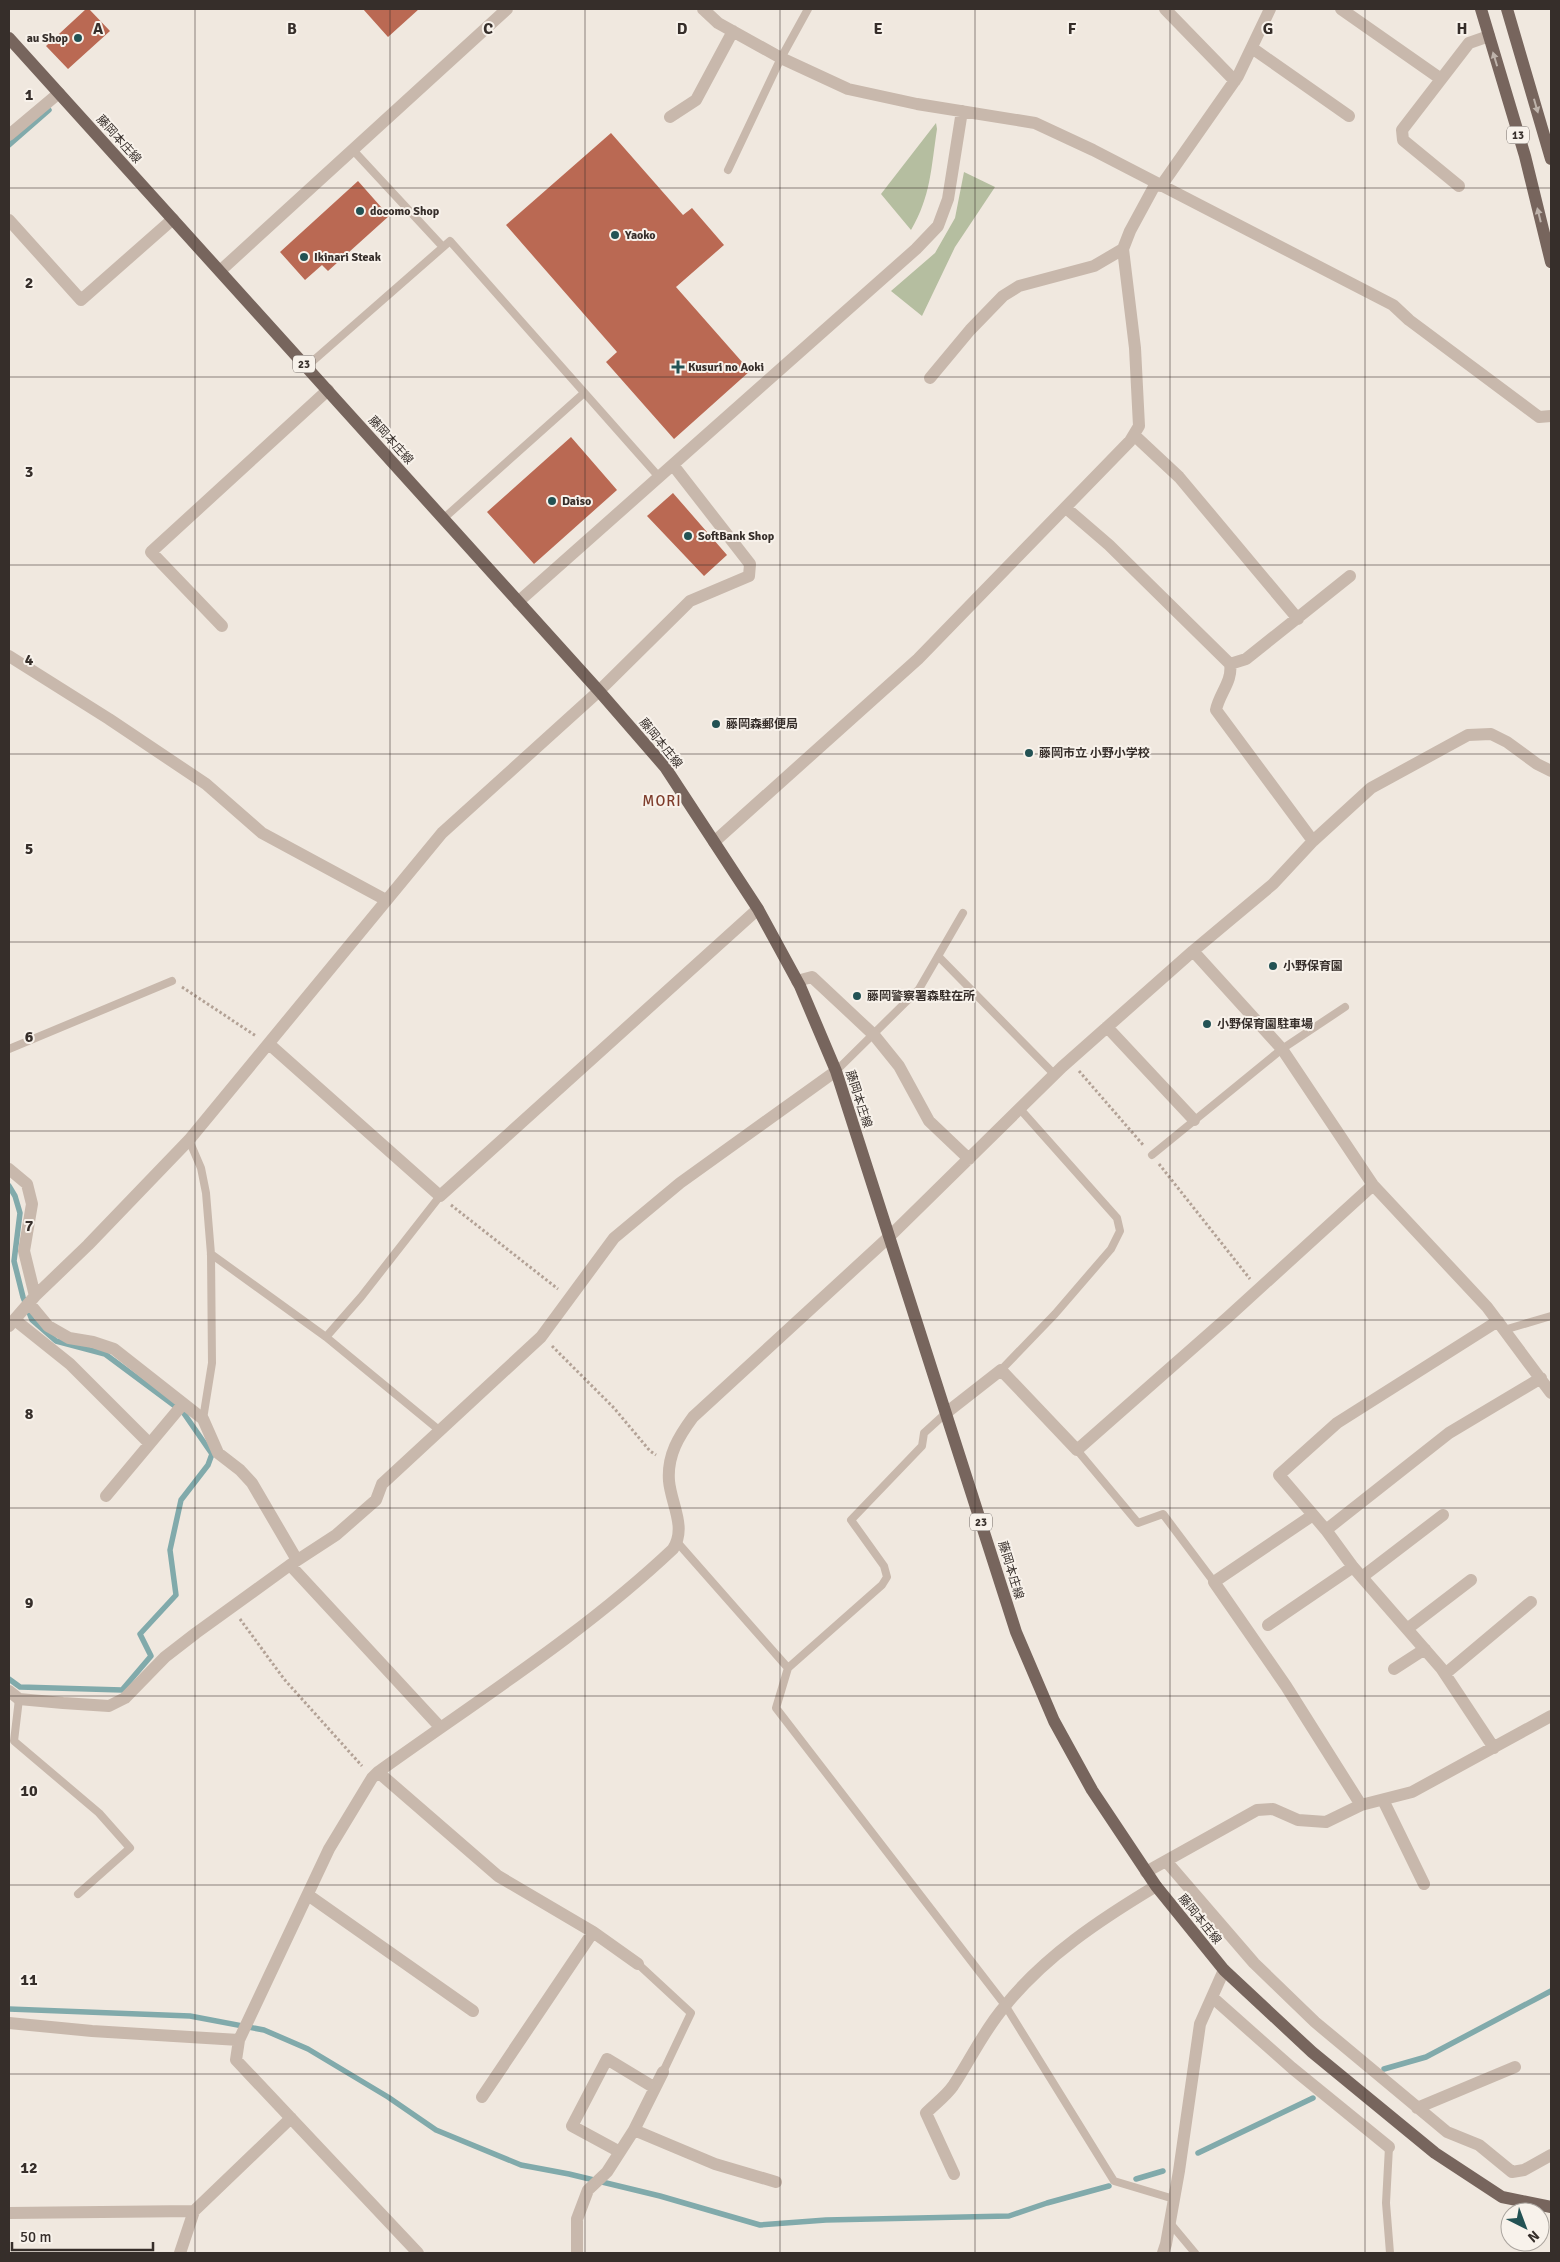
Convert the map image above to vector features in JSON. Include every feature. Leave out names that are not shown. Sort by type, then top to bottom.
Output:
[{"type":"main road","name":"13","points":[[1481,9],[1525,156],[1551,262]]},
{"type":"main road","name":"13","points":[[1507,9],[1551,159]]},
{"type":"main road","name":"藤岡本庄線","points":[[9,38],[599,691],[665,767],[758,909],[797,981],[836,1071],[1016,1632],[1050,1712],[1092,1790],[1146,1872],[1224,1970],[1312,2052],[1435,2153],[1502,2197],[1551,2207]]},
{"type":"street","points":[[220,271],[507,9]]},
{"type":"street","points":[[703,9],[718,23],[781,58],[848,89],[916,104],[1035,123],[1093,150],[1393,305],[1409,320],[1539,417],[1551,416]]},
{"type":"street","points":[[1165,9],[1235,81]]},
{"type":"street","points":[[714,842],[918,659],[1115,458],[1134,434],[1139,426],[1135,357],[1123,250],[1130,231],[1158,184],[1235,81],[1270,9]]},
{"type":"street","points":[[1341,9],[1441,78]]},
{"type":"street","points":[[670,117],[696,100],[733,31]]},
{"type":"street","points":[[1459,186],[1403,140],[1402,130],[1469,43],[1488,36]]},
{"type":"street","points":[[1252,48],[1349,116]]},
{"type":"street","points":[[9,135],[59,93]]},
{"type":"street","points":[[518,602],[916,249],[938,226],[948,199],[962,111]]},
{"type":"street","points":[[9,220],[81,300],[173,219]]},
{"type":"street","points":[[930,378],[970,330],[1003,296],[1019,286],[1094,266],[1123,250]]},
{"type":"street","points":[[222,626],[151,552],[328,390]]},
{"type":"street","points":[[1134,434],[1179,477],[1298,619]]},
{"type":"street","points":[[149,1444],[70,1364],[12,1323],[32,1300],[190,1140],[442,834],[599,691],[690,601],[750,576],[750,564],[673,465]]},
{"type":"street","points":[[1066,508],[1109,545],[1230,664],[1232,674],[1216,710],[1222,722],[1313,841]]},
{"type":"street","points":[[1230,664],[1246,659],[1350,576]]},
{"type":"street","points":[[9,656],[109,719],[206,784],[262,833],[386,900]]},
{"type":"street","points":[[418,2253],[236,2060],[239,2040],[329,1849],[375,1775],[440,1727],[568,1638],[654,1566],[678,1542],[680,1530],[669,1481],[670,1462],[677,1439],[693,1416],[889,1237],[1069,1060],[1193,951],[1273,884],[1313,841],[1371,788],[1468,735],[1491,734],[1507,742],[1537,764],[1551,771]]},
{"type":"street","points":[[269,1044],[440,1196],[758,909]]},
{"type":"street","points":[[1193,951],[1282,1049],[1373,1185],[1488,1307],[1551,1394]]},
{"type":"street","points":[[797,981],[812,977],[874,1035],[898,1066],[929,1121],[969,1159]]},
{"type":"street","points":[[1107,1027],[1194,1120]]},
{"type":"street","points":[[9,1691],[19,1699],[109,1706],[124,1698],[165,1657],[294,1563],[336,1535],[376,1500],[382,1484],[541,1336],[614,1238],[680,1183],[836,1071]]},
{"type":"street","points":[[9,1169],[26,1184],[32,1204],[24,1250],[32,1300],[48,1326],[69,1338],[93,1342],[114,1349],[203,1419],[218,1453],[240,1470],[252,1483],[294,1563],[440,1727]]},
{"type":"street","points":[[946,1412],[1001,1370],[1077,1450],[1373,1185]]},
{"type":"street","points":[[1494,1748],[1445,1674],[1362,1577],[1279,1474],[1337,1423],[1501,1325]]},
{"type":"street","points":[[1326,1530],[1449,1434],[1541,1378]]},
{"type":"street","points":[[106,1496],[183,1404]]},
{"type":"street","points":[[1313,1515],[1214,1582],[1286,1686],[1361,1806]]},
{"type":"street","points":[[1362,1577],[1443,1515]]},
{"type":"street","points":[[1268,1625],[1353,1566]]},
{"type":"street","points":[[1407,1629],[1471,1580]]},
{"type":"street","points":[[1445,1674],[1531,1602]]},
{"type":"street","points":[[1394,1669],[1425,1649]]},
{"type":"street","points":[[1146,1872],[1257,1810],[1273,1809],[1298,1820],[1326,1822],[1361,1806],[1412,1792],[1551,1716]]},
{"type":"street","points":[[375,1775],[498,1876],[593,1932],[638,1964]]},
{"type":"street","points":[[1382,1800],[1424,1884]]},
{"type":"street","points":[[1166,1860],[1254,1963],[1315,2022],[1447,2132],[1479,2145],[1512,2172],[1524,2170],[1551,2155]]},
{"type":"street","points":[[954,2174],[926,2113],[952,2087],[975,2048],[1005,2005],[1051,1958],[1100,1921],[1156,1886]]},
{"type":"street","points":[[308,1895],[474,2011]]},
{"type":"street","points":[[482,2097],[593,1932]]},
{"type":"street","points":[[1163,2253],[1170,2223],[1200,2024],[1224,1970]]},
{"type":"street","points":[[1212,1997],[1299,2074],[1389,2147]]},
{"type":"street","points":[[9,2023],[92,2031],[239,2040]]},
{"type":"street","points":[[620,2152],[572,2126],[607,2059],[655,2088]]},
{"type":"street","points":[[1417,2108],[1514,2067]]},
{"type":"street","points":[[577,2253],[577,2219],[588,2190],[607,2172],[634,2130],[663,2072]]},
{"type":"street","points":[[180,2253],[194,2211],[291,2118]]},
{"type":"street","points":[[634,2130],[715,2164],[776,2182]]},
{"type":"street","points":[[9,2213],[194,2211]]},
{"type":"lane","points":[[728,170],[781,58],[808,9]]},
{"type":"lane","points":[[352,149],[443,248]]},
{"type":"lane","points":[[306,367],[450,241],[659,477]]},
{"type":"lane","points":[[443,519],[584,393]]},
{"type":"lane","points":[[836,1071],[919,988],[963,913]]},
{"type":"lane","points":[[938,956],[1054,1074]]},
{"type":"lane","points":[[9,1049],[172,981]]},
{"type":"lane","points":[[1152,1155],[1282,1049],[1345,1007]]},
{"type":"lane","points":[[1001,1370],[1055,1314],[1111,1249],[1120,1230],[1117,1218],[1020,1109]]},
{"type":"lane","points":[[190,1140],[201,1168],[206,1193],[210,1254],[212,1363],[203,1419]]},
{"type":"lane","points":[[326,1336],[361,1297],[440,1196]]},
{"type":"lane","points":[[210,1254],[326,1336],[439,1430]]},
{"type":"lane","points":[[1501,1325],[1551,1316]]},
{"type":"lane","points":[[946,1412],[924,1433],[922,1446],[852,1520],[884,1566],[887,1577],[882,1585],[788,1668],[776,1708],[1005,2005],[1114,2181],[1174,2198]]},
{"type":"lane","points":[[1077,1450],[1138,1522],[1163,1514],[1214,1582]]},
{"type":"lane","points":[[678,1542],[788,1668]]},
{"type":"lane","points":[[19,1699],[14,1741],[99,1813],[130,1848],[78,1894]]},
{"type":"lane","points":[[638,1964],[691,2013],[663,2072]]},
{"type":"lane","points":[[1389,2147],[1386,2203],[1390,2253]]},
{"type":"lane","points":[[1170,2223],[1195,2253]]},
{"type":"path","points":[[172,981],[269,1044]]},
{"type":"path","points":[[1069,1060],[1152,1155],[1258,1289]]},
{"type":"path","points":[[440,1196],[570,1299]]},
{"type":"path","points":[[541,1336],[614,1408],[650,1451],[670,1462]]},
{"type":"path","points":[[231,1608],[284,1678],[375,1775]]},
{"type":"green space","points":[[936,123],[937,129],[929,181],[923,205],[911,230],[881,194]]},
{"type":"green space","points":[[964,172],[995,187],[955,247],[922,316],[891,291],[935,253],[955,218]]},
{"type":"building","name":"au Shop","points":[[86,9],[89,9],[110,31],[68,69],[46,46]]},
{"type":"building","points":[[363,9],[419,9],[388,37]]},
{"type":"building","name":"Yaoko","points":[[611,133],[683,215],[692,208],[724,245],[676,287],[750,371],[674,439],[606,362],[617,352],[506,225]]},
{"type":"building","points":[[358,181],[389,216],[328,271],[322,265],[305,280],[280,252]]},
{"type":"building","name":"Daiso","points":[[571,437],[617,490],[534,564],[487,512]]},
{"type":"building","name":"SoftBank Shop","points":[[673,493],[727,555],[704,576],[647,516]]},
{"type":"waterway","points":[[9,145],[49,110]]},
{"type":"waterway","points":[[9,1186],[15,1196],[20,1213],[14,1261],[23,1297],[32,1320],[56,1341],[105,1354],[183,1412],[212,1454],[208,1465],[181,1500],[170,1550],[176,1595],[140,1634],[151,1656],[122,1690],[20,1687],[9,1679]]},
{"type":"waterway","points":[[1384,2069],[1426,2057],[1551,1991]]},
{"type":"waterway","points":[[9,2009],[190,2016],[264,2030],[308,2049],[388,2097],[436,2130],[521,2165],[569,2174],[660,2196],[760,2225],[826,2220],[1009,2216],[1047,2203],[1109,2186]]},
{"type":"waterway","points":[[1198,2153],[1313,2098]]},
{"type":"waterway","points":[[1136,2179],[1163,2171]]},
{"type":"place","name":"au Shop","points":[[78,38]]},
{"type":"place","name":"docomo Shop","points":[[360,211]]},
{"type":"place","name":"Yaoko","points":[[615,235]]},
{"type":"place","name":"Ikinari Steak","points":[[304,257]]},
{"type":"place","name":"Kusuri no Aoki","points":[[678,367]]},
{"type":"place","name":"Daiso","points":[[552,501]]},
{"type":"place","name":"SoftBank Shop","points":[[688,536]]},
{"type":"place","name":"藤岡森郵便局","points":[[716,724]]},
{"type":"place","name":"藤岡市立 小野小学校","points":[[1029,753]]},
{"type":"place","name":"小野保育園","points":[[1273,966]]},
{"type":"place","name":"藤岡警察署森駐在所","points":[[857,996]]},
{"type":"place","name":"小野保育園駐車場","points":[[1207,1024]]},
{"type":"district","name":"MORI","points":[[662,801]]}]
